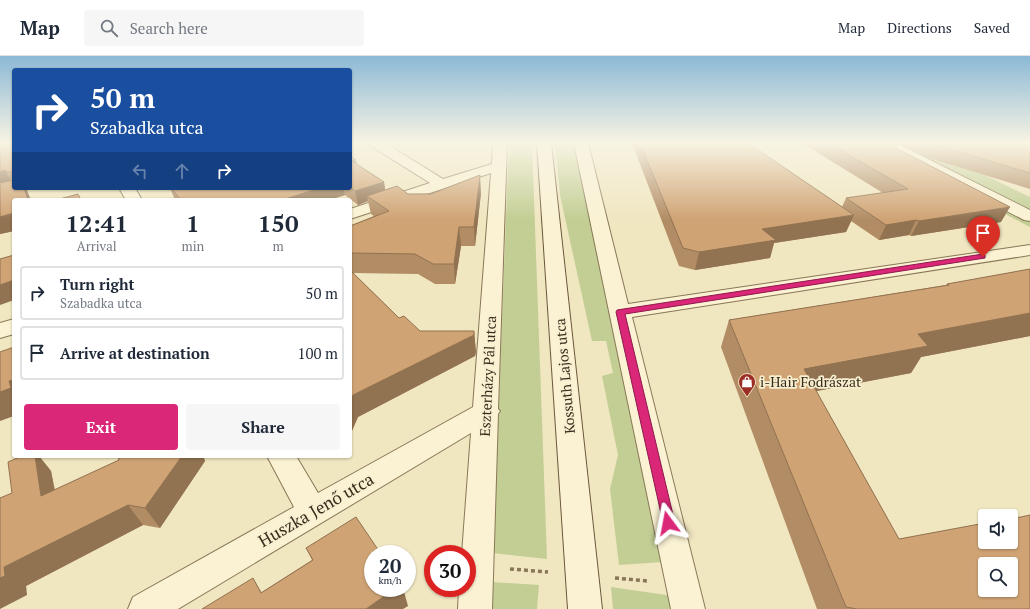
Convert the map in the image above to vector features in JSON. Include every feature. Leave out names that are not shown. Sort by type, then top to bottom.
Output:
[{"type":"street","points":[[417,169],[441,184]]},
{"type":"street","points":[[352,213],[490,169]]},
{"type":"street","name":"Eszterházy Pál utca","points":[[475,609],[499,169]]},
{"type":"street","name":"Kossuth Lajos utca","points":[[546,169],[585,609]]},
{"type":"street","points":[[587,169],[688,609]]},
{"type":"street","points":[[937,169],[1030,216]]},
{"type":"street","points":[[620,312],[1030,250]]},
{"type":"street","points":[[0,331],[12,327]]},
{"type":"street","name":"Huszka Jenő utca","points":[[145,609],[486,411]]},
{"type":"street","points":[[283,458],[313,512]]},
{"type":"green space","points":[[508,169],[533,169],[547,559],[493,553]]},
{"type":"green space","points":[[557,169],[580,169],[663,562],[619,565],[610,489],[618,455],[602,376],[613,373],[606,341],[592,341],[560,195]]},
{"type":"green space","points":[[919,169],[972,169],[1030,197],[1030,227]]},
{"type":"green space","points":[[490,582],[539,585],[537,609],[489,609]]},
{"type":"green space","points":[[611,587],[673,596],[676,609],[613,609]]},
{"type":"building","points":[[0,169],[12,169],[12,172],[7,172],[5,170],[0,172]]},
{"type":"building","points":[[352,169],[364,169],[384,182],[355,191],[352,189]]},
{"type":"building","points":[[651,169],[786,169],[854,215],[762,229],[776,240],[699,252],[683,248]]},
{"type":"building","points":[[873,169],[936,169],[1010,207],[886,225],[846,198],[908,189]]},
{"type":"building","points":[[1016,169],[1030,169],[1030,173]]},
{"type":"building","points":[[480,175],[474,227],[459,227],[454,264],[433,264],[415,254],[352,253],[352,225],[389,211],[367,196],[397,186],[408,194],[431,194]]},
{"type":"building","points":[[12,180],[12,190],[25,190],[27,198],[12,198],[12,214],[0,217],[0,183]]},
{"type":"building","points":[[173,190],[314,190],[288,198],[179,198]]},
{"type":"building","points":[[78,194],[80,198],[63,198]]},
{"type":"building","points":[[12,256],[12,281],[0,285],[0,259]]},
{"type":"building","points":[[1030,269],[1030,313],[918,334],[928,346],[804,369],[899,539],[978,524],[978,549],[1018,549],[1018,518],[1030,515],[1030,609],[857,609],[846,607],[729,320],[949,285],[947,284]]},
{"type":"building","points":[[352,272],[399,318],[404,316],[420,331],[474,331],[474,335],[353,395],[352,397]]},
{"type":"building","points":[[12,348],[12,380],[9,381],[11,388],[0,392],[0,352]]},
{"type":"building","points":[[17,458],[35,458],[41,496],[119,460],[118,458],[181,458],[145,508],[128,505],[4,567],[5,576],[0,578],[0,498],[12,493],[8,462]]},
{"type":"building","points":[[356,517],[375,545],[364,545],[364,597],[383,597],[366,609],[202,609],[253,578],[261,593],[313,560],[306,548]]},
{"type":"place","name":"i-Hair Fodrászat","points":[[747,397]]},
{"type":"route","points":[[668,523],[620,312],[983,257]]}]
